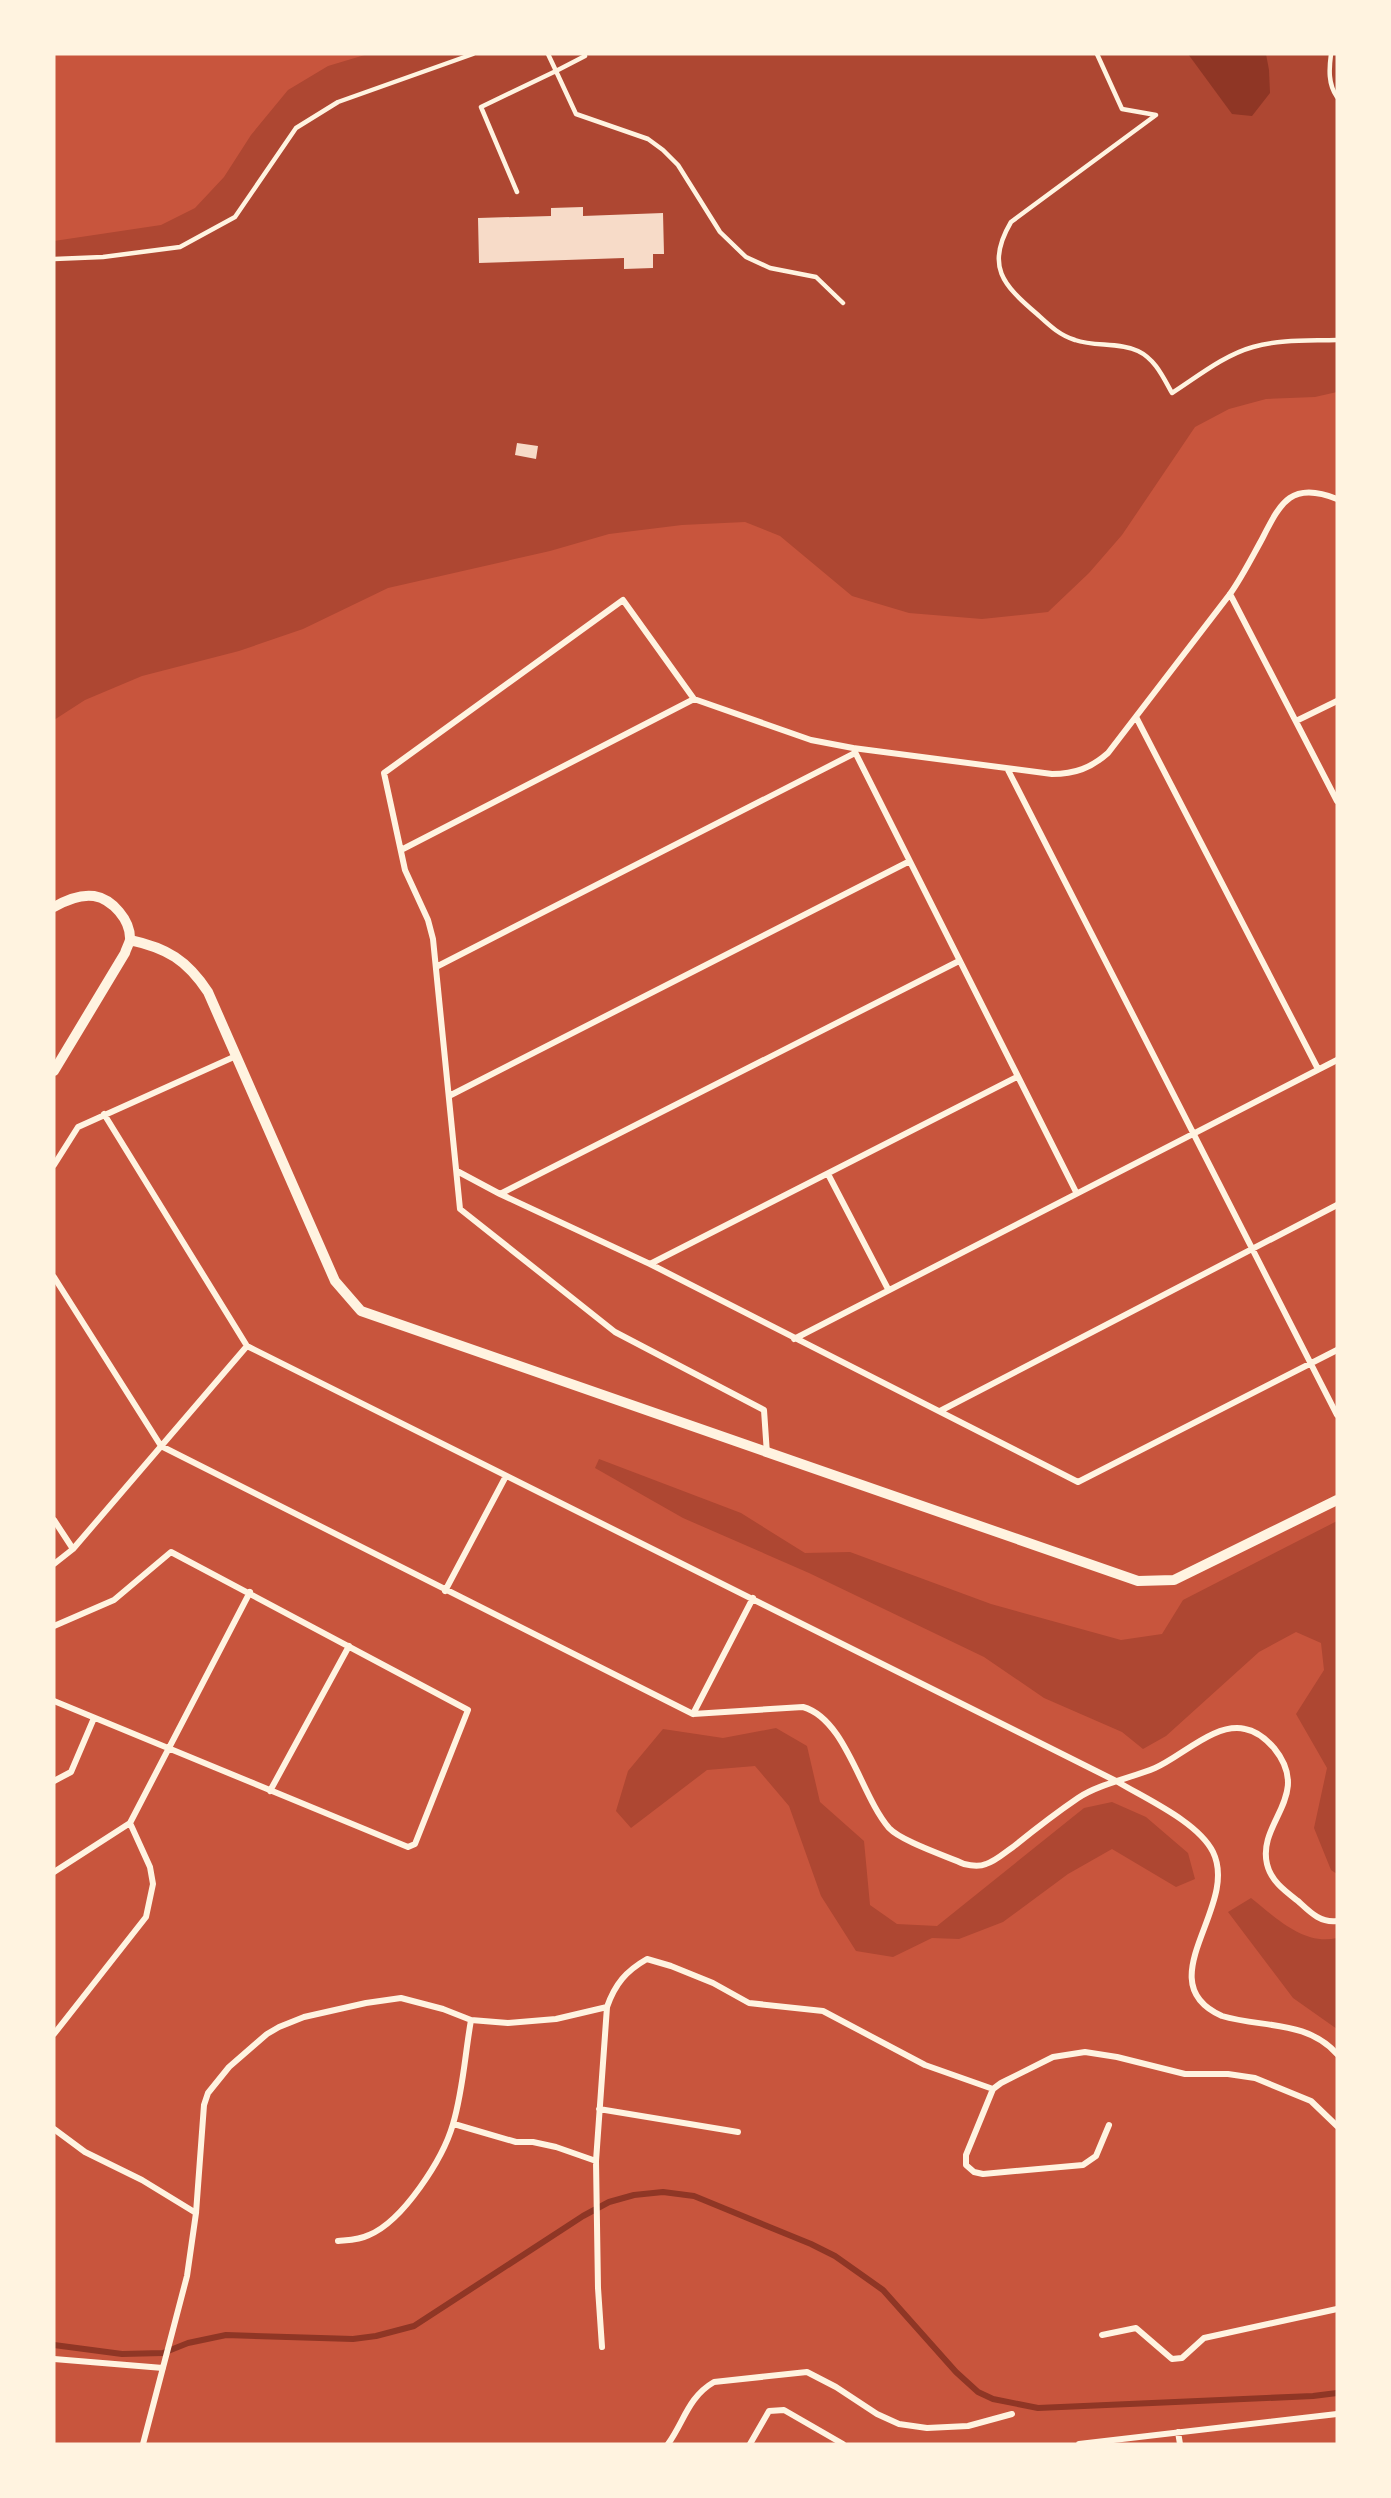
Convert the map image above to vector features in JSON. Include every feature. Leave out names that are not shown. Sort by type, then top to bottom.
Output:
[{"type":"street","points":[[767,1454],[764,1410],[615,1332],[460,1209],[433,939],[428,920],[405,870],[384,772],[623,600],[694,699],[811,740],[854,751],[1008,770],[1064,774],[1087,768],[1108,753],[1230,594],[1245,572],[1277,509],[1286,499],[1305,492],[1314,492],[1337,499]]},
{"type":"street","points":[[1230,594],[1337,801]]},
{"type":"street","points":[[401,850],[694,699]]},
{"type":"street","points":[[1296,721],[1337,701]]},
{"type":"street","points":[[1136,717],[1318,1069]]},
{"type":"street","points":[[854,751],[1076,1192]]},
{"type":"street","points":[[436,966],[854,751]]},
{"type":"street","points":[[1008,770],[1337,1415]]},
{"type":"street","points":[[449,1095],[908,862]]},
{"type":"street","points":[[54,907],[66,900],[79,897],[92,895],[102,898],[112,904],[121,914],[127,925],[130,940],[125,953],[54,1071]]},
{"type":"street","points":[[130,940],[162,949],[186,964],[208,992],[334,1281],[361,1311],[767,1454],[1138,1581],[1174,1580],[1337,1500]]},
{"type":"street","points":[[500,1194],[959,961]]},
{"type":"street","points":[[54,1165],[78,1127],[237,1056]]},
{"type":"street","points":[[794,1339],[1076,1192],[1337,1060]]},
{"type":"street","points":[[650,1264],[1017,1077]]},
{"type":"street","points":[[104,1114],[247,1346],[1118,1782],[1197,1832],[1214,1853],[1219,1874],[1217,1893],[1190,1970],[1192,1985],[1198,1999],[1214,2013],[1231,2019],[1303,2030],[1324,2041],[1337,2054]]},
{"type":"street","points":[[457,1171],[500,1194],[650,1264],[1078,1482],[1337,1350]]},
{"type":"street","points":[[828,1174],[888,1289]]},
{"type":"street","points":[[940,1411],[1337,1205]]},
{"type":"street","points":[[54,1277],[161,1446],[693,1714],[803,1707],[813,1710],[830,1724],[891,1830],[955,1860],[974,1866],[992,1862],[1081,1796],[1156,1767],[1226,1729],[1245,1729],[1265,1738],[1279,1755],[1287,1775],[1288,1786],[1287,1797],[1267,1847],[1266,1863],[1274,1881],[1315,1916],[1337,1921]]},
{"type":"street","points":[[54,1564],[73,1549],[247,1346]]},
{"type":"street","points":[[445,1591],[506,1476]]},
{"type":"street","points":[[54,1520],[73,1549]]},
{"type":"street","points":[[54,1626],[114,1600],[171,1552],[468,1710],[415,1844],[408,1847],[54,1701]]},
{"type":"street","points":[[54,1872],[130,1823],[250,1592]]},
{"type":"street","points":[[693,1714],[753,1598]]},
{"type":"street","points":[[270,1791],[350,1646]]},
{"type":"street","points":[[54,1781],[62,1779],[71,1772],[93,1718]]},
{"type":"street","points":[[54,2034],[146,1917],[153,1884],[150,1866],[130,1823]]},
{"type":"street","points":[[602,2347],[598,2288],[596,2161],[607,2007],[613,1990],[625,1974],[647,1959],[712,1983],[749,2003],[823,2011],[925,2065],[993,2089]]},
{"type":"street","points":[[143,2444],[187,2276],[196,2213],[204,2105],[208,2093],[229,2067],[267,2034],[304,2016],[366,2003],[401,1998],[443,2009],[471,2020],[539,2022],[607,2007]]},
{"type":"street","points":[[338,2241],[367,2236],[397,2213],[421,2187],[444,2148],[454,2124],[471,2020]]},
{"type":"street","points":[[1109,2125],[1096,2156],[1083,2165],[983,2174],[974,2172],[966,2165],[966,2155],[993,2089],[1000,2083],[1053,2057],[1086,2052],[1117,2057],[1185,2074],[1228,2074],[1255,2078],[1311,2101],[1337,2126]]},
{"type":"street","points":[[599,2109],[738,2132]]},
{"type":"street","points":[[454,2124],[516,2142],[533,2142],[555,2147],[596,2161]]},
{"type":"street","points":[[54,2129],[86,2152],[142,2180],[196,2213]]},
{"type":"street","points":[[1102,2335],[1136,2328],[1172,2359],[1182,2358],[1204,2338],[1337,2309]]},
{"type":"street","points":[[54,2359],[163,2368]]},
{"type":"street","points":[[668,2444],[694,2398],[703,2388],[714,2382],[807,2372],[836,2387],[877,2414],[899,2424],[927,2428],[968,2426],[1012,2414]]},
{"type":"street","points":[[750,2444],[769,2411],[784,2410],[843,2444]]},
{"type":"street","points":[[1080,2444],[1337,2414]]},
{"type":"street","points":[[1178,2432],[1180,2444]]},
{"type":"lane","points":[[54,259],[103,257],[180,247],[235,217],[296,128],[338,102],[473,54]]},
{"type":"lane","points":[[548,54],[576,114],[648,139],[663,150],[678,165],[720,232],[746,258],[770,268],[816,278],[843,303]]},
{"type":"lane","points":[[517,192],[481,107],[556,71],[585,56],[584,54]]},
{"type":"lane","points":[[1097,54],[1122,109],[1156,115],[1011,222],[1000,244],[1000,272],[1005,285],[1061,335],[1092,344],[1122,346],[1138,351],[1150,360],[1172,393],[1225,360],[1251,347],[1280,342],[1337,340]]},
{"type":"lane","points":[[1332,54],[1329,70],[1333,91],[1337,97]]},
{"type":"shaded area","points":[[368,54],[1337,54],[1337,392],[1315,397],[1266,399],[1229,409],[1195,427],[1122,535],[1089,573],[1048,612],[982,619],[909,613],[852,596],[780,536],[745,522],[682,525],[609,534],[550,551],[388,588],[303,629],[239,651],[142,676],[85,700],[54,720],[54,241],[161,225],[195,208],[224,177],[251,135],[288,90],[328,66]]},
{"type":"shaded area","points":[[1188,54],[1266,54],[1270,93],[1252,116],[1232,114]]},
{"type":"shaded area","points":[[599,1459],[741,1513],[805,1553],[850,1552],[991,1604],[1121,1640],[1162,1634],[1183,1600],[1337,1521],[1337,1874],[1331,1870],[1314,1828],[1327,1768],[1296,1714],[1324,1670],[1321,1643],[1296,1632],[1259,1652],[1166,1736],[1143,1749],[1122,1732],[1044,1698],[984,1657],[809,1573],[683,1518],[595,1468]]},
{"type":"shaded area","points":[[776,1728],[807,1746],[820,1802],[864,1841],[870,1905],[897,1924],[937,1926],[1084,1808],[1112,1802],[1146,1817],[1188,1853],[1195,1879],[1176,1887],[1112,1849],[1068,1874],[1003,1922],[959,1939],[932,1938],[893,1957],[856,1951],[821,1896],[789,1806],[755,1766],[707,1770],[631,1828],[616,1811],[628,1771],[663,1729],[723,1738]]},
{"type":"shaded area","points":[[1251,1898],[1280,1921],[1302,1934],[1313,1938],[1337,1938],[1337,2029],[1293,1998],[1228,1912]]},
{"type":"building","points":[[583,207],[583,216],[663,213],[664,254],[653,254],[653,268],[624,269],[624,258],[479,263],[478,218],[551,216],[551,208]]},
{"type":"building","points":[[517,443],[538,446],[536,459],[515,455]]},
{"type":"waterway","points":[[54,2345],[122,2354],[163,2353],[188,2343],[226,2335],[353,2339],[376,2336],[414,2326],[583,2216],[609,2202],[634,2195],[663,2192],[694,2196],[835,2256],[883,2290],[956,2372],[978,2392],[993,2399],[1038,2408],[1337,2393]]}]
